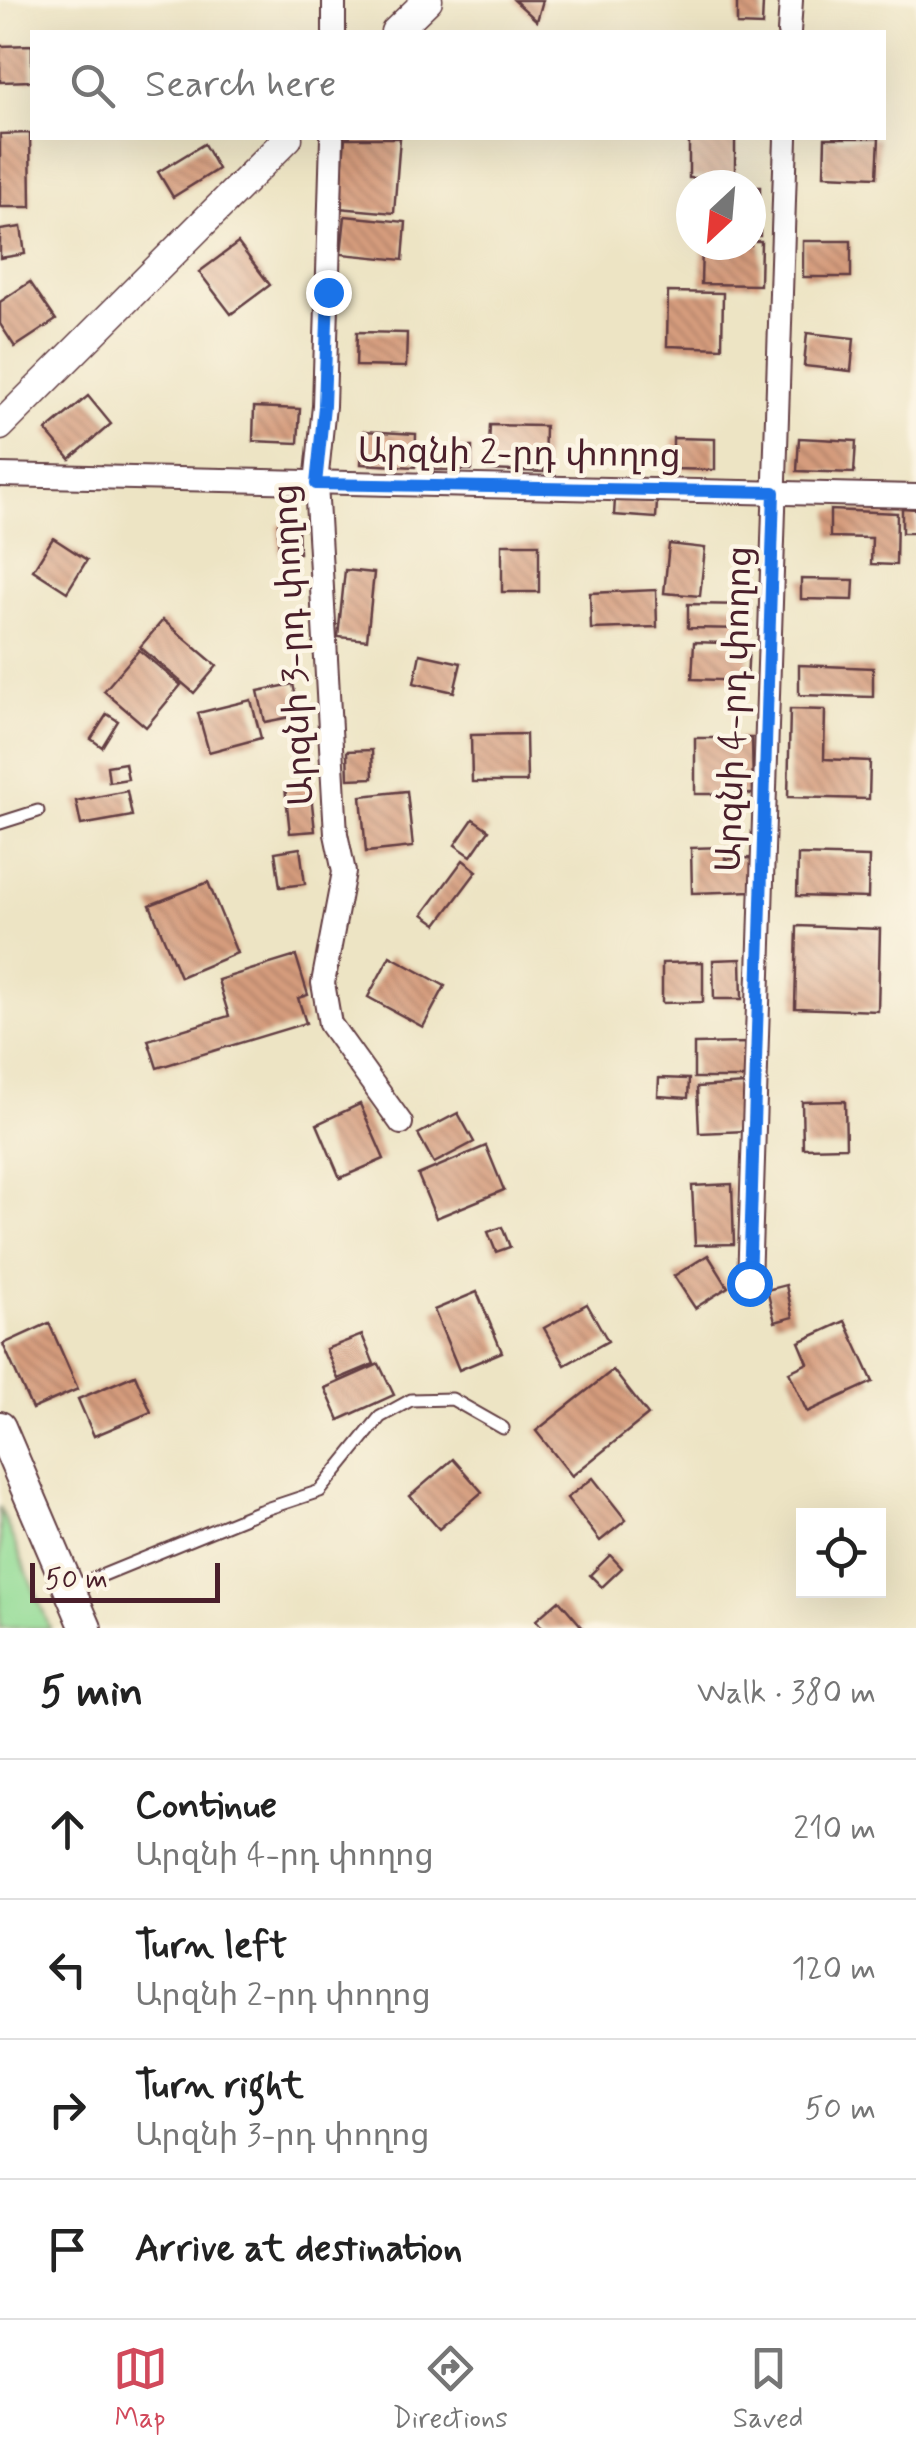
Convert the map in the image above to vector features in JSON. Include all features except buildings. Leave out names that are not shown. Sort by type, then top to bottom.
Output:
[{"type":"main road","points":[[0,1427],[86,1628]]},
{"type":"street","points":[[334,0],[334,30]]},
{"type":"street","points":[[396,30],[428,0]]},
{"type":"street","points":[[790,0],[790,30]]},
{"type":"street","points":[[0,426],[286,140]]},
{"type":"street","name":"Արզնի 3-րդ փողոց","points":[[332,140],[324,406],[316,484],[336,834],[344,872],[324,983],[330,1024],[401,1123]]},
{"type":"street","name":"Արզնի 4-րդ փողոց","points":[[749,1283],[786,140]]},
{"type":"street","name":"Արզնի 2-րդ փողոց","points":[[0,474],[916,496]]},
{"type":"lane","points":[[0,824],[38,811]]},
{"type":"lane","points":[[70,1589],[260,1511],[320,1491],[380,1418],[410,1400],[452,1398],[503,1428]]},
{"type":"green space","points":[[0,1507],[1,1510],[50,1628],[0,1628]]},
{"type":"route","points":[[328,292],[324,406],[316,484],[774,492],[749,1283]]}]
